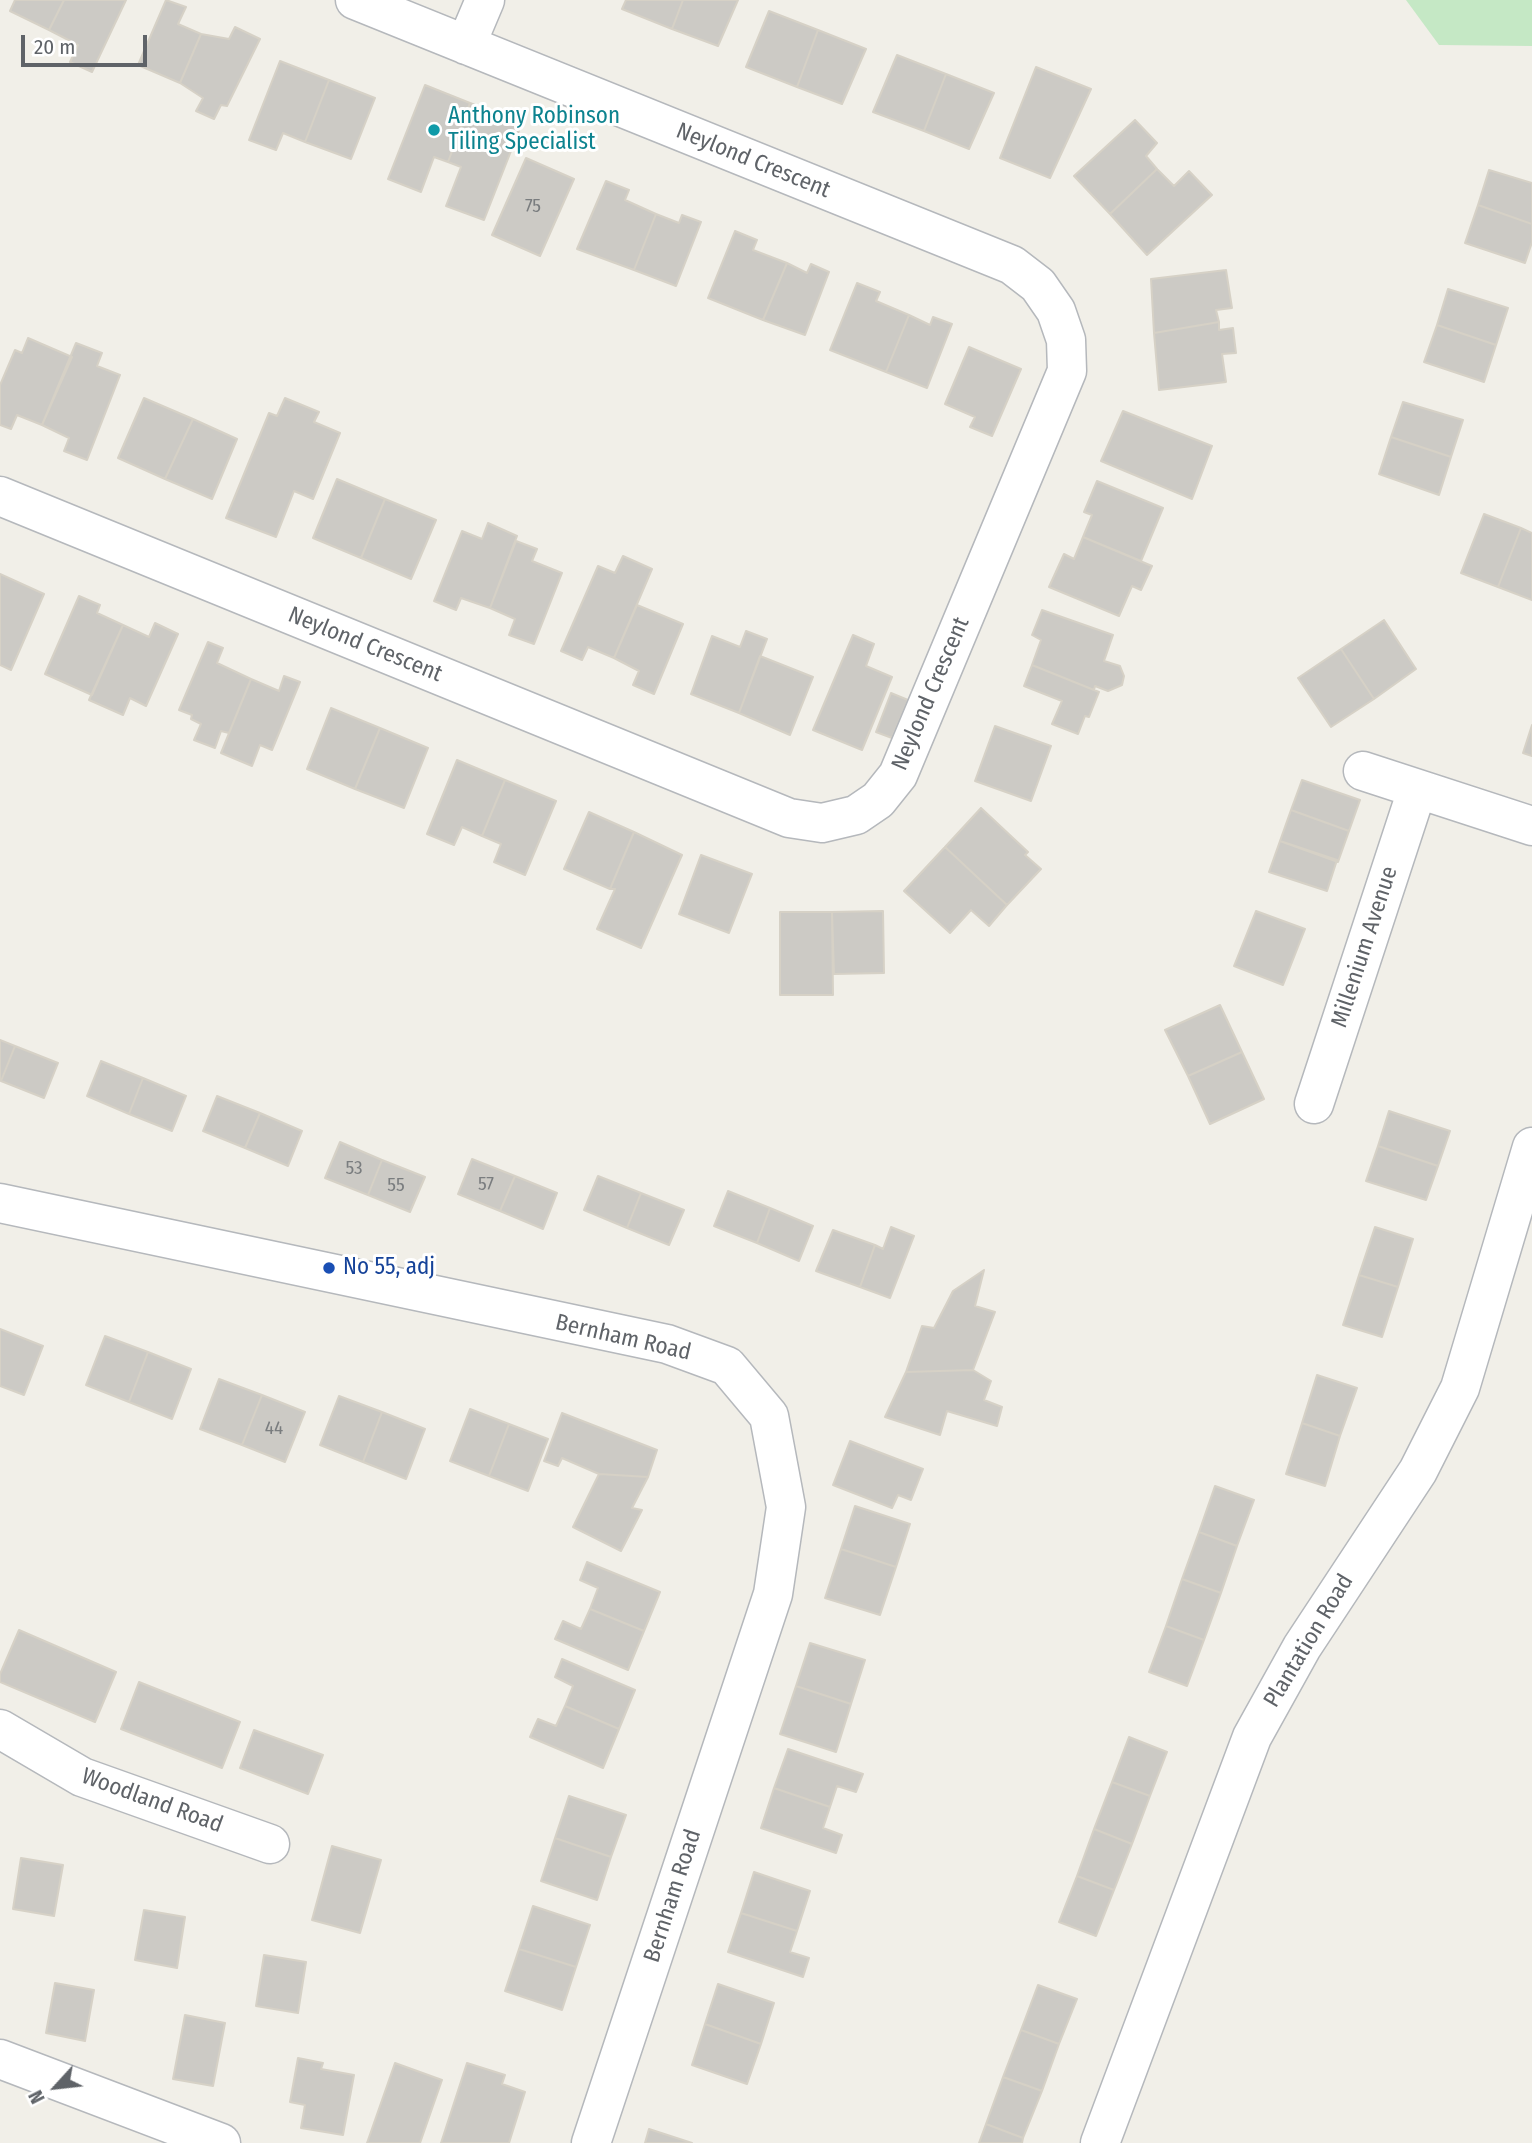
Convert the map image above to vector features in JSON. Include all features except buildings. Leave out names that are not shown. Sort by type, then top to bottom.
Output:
[{"type":"street","name":"Neylond Crescent","points":[[0,496],[789,818],[822,823],[856,815],[878,800],[898,775],[1067,372],[1066,340],[1056,311],[1038,285],[1013,265],[355,0]]},
{"type":"street","points":[[466,45],[485,0]]},
{"type":"street","points":[[1363,771],[1532,826]]},
{"type":"street","name":"Millenium Avenue","points":[[1314,1104],[1417,790]]},
{"type":"street","name":"Plantation Road","points":[[1100,2143],[1252,1737],[1302,1647],[1418,1471],[1460,1388],[1532,1147]]},
{"type":"street","name":"Bernham Road","points":[[0,1203],[667,1344],[727,1366],[769,1416],[786,1507],[773,1594],[591,2143]]},
{"type":"street","name":"Woodland Road","points":[[0,1729],[82,1777],[270,1844]]},
{"type":"street","points":[[0,2059],[221,2143]]},
{"type":"green space","points":[[1406,0],[1532,0],[1532,46],[1439,45]]},
{"type":"place","name":"Anthony Robinson Tiling Specialist","points":[[434,130]]},
{"type":"place","name":"No 55, adj","points":[[329,1268]]}]
